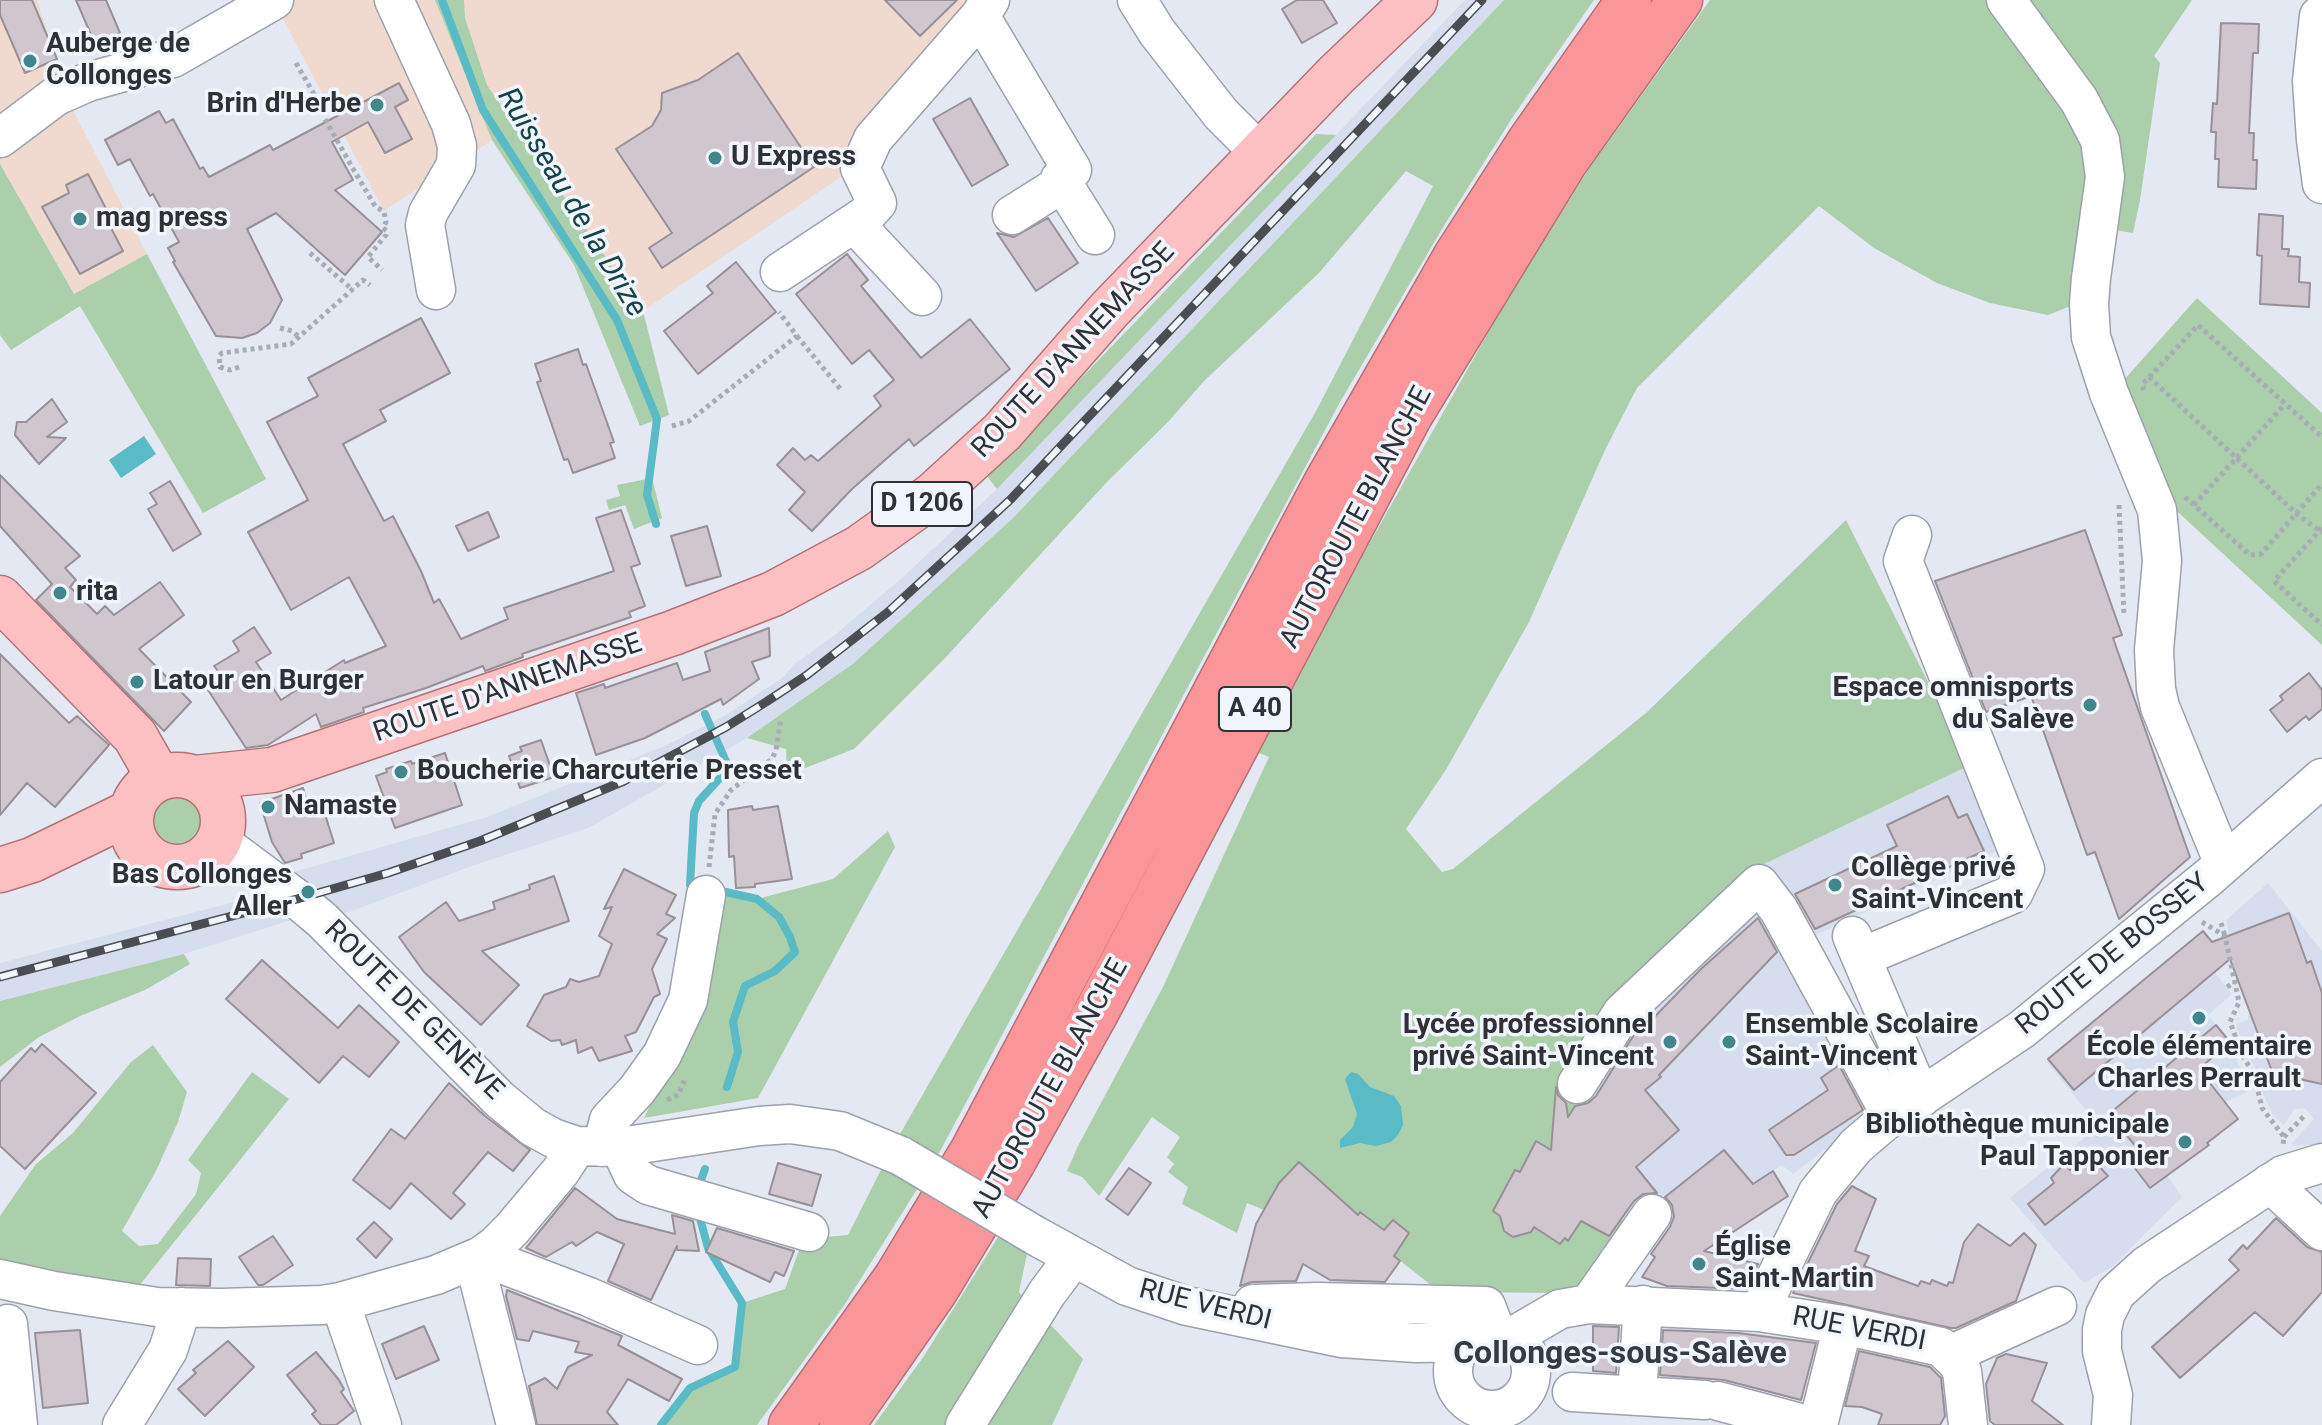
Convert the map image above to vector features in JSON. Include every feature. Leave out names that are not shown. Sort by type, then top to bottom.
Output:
[{"type":"highway","name":"AUTOROUTE BLANCHE","points":[[791,1425],[896,1278],[973,1150],[1326,483],[1456,256],[1530,141],[1629,0]]},
{"type":"highway","name":"AUTOROUTE BLANCHE","points":[[842,1425],[935,1291],[1013,1162],[1097,1011],[1310,602],[1425,390],[1565,162],[1680,0]]},
{"type":"main road","name":"ROUTE D'ANNEMASSE","points":[[199,802],[272,770],[710,619],[799,582],[859,548],[933,495],[1002,432],[1110,309],[1337,74],[1415,0]]},
{"type":"main road","name":"ROUTE DE GENÈVE","points":[[0,598],[199,802]]},
{"type":"main road","points":[[141,792],[199,802],[207,856],[185,867],[160,865],[144,855],[132,835],[131,812],[141,792]]},
{"type":"main road","points":[[16,865],[131,812]]},
{"type":"main road","points":[[16,865],[105,854],[144,855]]},
{"type":"street","points":[[0,138],[56,96],[88,82],[173,58],[274,0]]},
{"type":"street","points":[[394,0],[451,124],[457,146],[456,165],[428,213],[425,225],[436,290]]},
{"type":"street","points":[[1137,0],[1157,32],[1221,114],[1260,153]]},
{"type":"street","points":[[2006,0],[2079,100],[2100,140],[2105,177],[2091,278],[2091,337],[2109,393],[2157,510],[2162,561],[2154,650],[2160,707],[2224,864]]},
{"type":"street","points":[[780,272],[860,219],[877,203],[860,168],[873,139],[985,8],[1072,170],[1060,179],[1095,235]]},
{"type":"street","points":[[2319,30],[2312,81],[2322,184]]},
{"type":"street","points":[[1012,215],[1063,183]]},
{"type":"street","points":[[860,219],[922,296]]},
{"type":"street","points":[[1906,1108],[1857,947],[2013,894],[2025,869],[1903,561],[1912,535]]},
{"type":"street","name":"ROUTE DE BOSSEY","points":[[1759,1312],[1818,1192],[1856,1146],[1906,1108],[2009,1039],[2224,864],[2322,778]]},
{"type":"street","name":"ROUTE DE GENÈVE","points":[[199,802],[322,920],[499,1099],[541,1132],[600,1147]]},
{"type":"street","points":[[1577,1084],[1622,1013],[1759,884],[1779,910],[1906,1108]]},
{"type":"street","points":[[0,1279],[121,1302],[182,1307],[322,1305],[415,1282],[478,1258],[512,1229],[560,1172],[600,1147],[609,1120],[637,1090],[662,1055],[688,1000],[706,895]]},
{"type":"street","name":"RUE VERDI","points":[[600,1147],[759,1126],[790,1124],[840,1131],[901,1156],[1127,1286],[1187,1306],[1341,1338],[1501,1344],[1560,1309],[1589,1304],[1643,1305],[1759,1312],[1843,1325],[1935,1344],[1950,1355],[2057,1306]]},
{"type":"street","points":[[600,1147],[648,1185],[809,1232]]},
{"type":"street","points":[[2111,1425],[2113,1395],[2102,1351],[2102,1330],[2109,1303],[2146,1255],[2295,1164],[2322,1231]]},
{"type":"street","points":[[1589,1304],[1652,1214]]},
{"type":"street","points":[[965,1425],[1047,1293],[1074,1257]]},
{"type":"street","points":[[478,1258],[589,1297],[698,1345]]},
{"type":"street","points":[[478,1258],[516,1425]]},
{"type":"street","points":[[340,1302],[382,1425]]},
{"type":"street","points":[[1187,1306],[1317,1302],[1486,1306],[1501,1344],[1531,1375],[1518,1415],[1503,1408],[1483,1409],[1465,1399],[1454,1382],[1455,1356],[1501,1344],[1572,1392],[1593,1425]]},
{"type":"street","points":[[1637,1395],[1643,1305]]},
{"type":"street","points":[[122,1425],[168,1350],[182,1307]]},
{"type":"street","points":[[8,1324],[18,1425]]},
{"type":"street","points":[[1818,1425],[1843,1325]]},
{"type":"street","name":"RUE VERDI","points":[[1341,1338],[1454,1382]]},
{"type":"street","points":[[1950,1355],[1962,1371],[1968,1425]]},
{"type":"street","points":[[1572,1392],[1712,1401],[1808,1425]]},
{"type":"path","points":[[296,63],[375,206],[384,212],[386,235],[368,257],[382,270]]},
{"type":"path","points":[[310,253],[353,290]]},
{"type":"path","points":[[239,367],[230,370],[220,367],[219,356],[222,353],[291,344],[363,280],[370,285]]},
{"type":"path","points":[[779,312],[842,391]]},
{"type":"path","points":[[2148,399],[2142,385],[2198,325],[2322,437]]},
{"type":"path","points":[[280,328],[298,336]]},
{"type":"path","points":[[672,426],[689,421],[797,336]]},
{"type":"path","points":[[2149,377],[2297,514],[2321,531],[2274,581],[2322,625]]},
{"type":"path","points":[[2194,505],[2285,404]]},
{"type":"path","points":[[2180,483],[2185,497],[2250,555],[2261,554],[2322,484]]},
{"type":"path","points":[[2119,498],[2122,598],[2126,623]]},
{"type":"path","points":[[706,895],[715,814],[731,790],[772,759],[781,718]]},
{"type":"path","points":[[2173,906],[2225,936]]},
{"type":"path","points":[[2221,923],[2239,1002],[2230,1022],[2242,1055],[2254,1074],[2262,1108],[2295,1164]]},
{"type":"path","points":[[2227,987],[2235,982]]},
{"type":"path","points":[[2295,1164],[2306,1114]]},
{"type":"shaded area","points":[[0,0],[37,0],[71,106],[147,254],[75,295],[0,164]]},
{"type":"shaded area","points":[[273,0],[435,0],[492,140],[384,211]]},
{"type":"shaded area","points":[[464,0],[978,0],[881,103],[842,176],[643,311],[487,84],[465,18]]},
{"type":"shaded area","points":[[1465,0],[1504,0],[1013,518],[854,663],[747,738],[588,828],[472,866],[349,912],[291,920],[184,954],[0,1001],[0,963],[257,896],[290,873],[487,817],[667,745],[726,715],[782,678],[795,664],[903,577],[997,489]]},
{"type":"shaded area","name":"Ensemble Scolaire Saint-Vincent","points":[[1970,765],[2003,848],[1805,940],[1894,1097],[1793,1174],[1782,1165],[1665,1241],[1589,1206],[1567,1088],[1758,867]]},
{"type":"shaded area","points":[[2268,883],[2322,951],[2322,1144],[2293,1146],[2292,1143],[2314,1119],[2305,1108],[2294,1109],[2284,1125],[2273,1115],[2236,1024],[2248,1020],[2249,1011],[2240,987],[2226,920]]},
{"type":"shaded area","points":[[2203,931],[2224,956],[2211,968],[2232,994],[2208,1015],[2230,1042],[2249,1091],[2225,1102],[2238,1119],[2208,1142],[2209,1145],[2166,1174],[2182,1197],[2113,1266],[2084,1283],[2010,1198],[2099,1126],[2046,1061]]},
{"type":"green space","points":[[435,0],[464,0],[465,18],[487,85],[643,311],[669,415],[640,426],[574,265],[492,140]]},
{"type":"green space","points":[[1504,0],[1594,0],[1516,112],[1445,224],[1340,402],[938,1155],[900,1134],[1316,411],[1433,186],[1406,171],[1319,273],[1204,381],[945,658],[854,749],[787,775],[786,749],[747,738],[854,663],[1013,518]]},
{"type":"green space","points":[[1710,0],[1986,0],[2070,115],[2089,164],[2073,305],[2048,315],[1990,303],[1937,283],[1874,248],[1819,206],[1637,388],[1605,450],[1529,622],[1447,768],[1406,829],[1442,872],[1453,869],[1646,713],[1846,520],[1970,765],[1758,867],[1568,1088],[1599,1165],[1589,1206],[1632,1225],[1590,1280],[1562,1293],[1440,1292],[1394,1256],[1409,1232],[1393,1220],[1385,1230],[1361,1212],[1358,1215],[1299,1162],[1279,1183],[1264,1210],[1247,1203],[1237,1233],[1182,1204],[1188,1187],[1168,1172],[1174,1164],[1167,1157],[1180,1137],[1152,1117],[1099,1196],[1082,1177],[1067,1171],[1163,987],[1269,757],[1259,753],[1363,555],[1502,308],[1590,167]]},
{"type":"green space","points":[[2028,0],[2192,0],[2154,56],[2160,63],[2133,233],[2114,230]]},
{"type":"green space","points":[[1316,134],[1336,135],[997,489],[987,476]]},
{"type":"green space","points":[[0,164],[74,294],[147,254],[266,479],[203,513],[80,306],[11,350],[0,335]]},
{"type":"green space","points":[[2197,298],[2322,413],[2322,645],[2168,503],[2123,381]]},
{"type":"green space","points":[[652,478],[662,518],[634,529],[625,505],[609,510],[606,500],[620,496],[617,485]]},
{"type":"green space","points":[[178,796],[196,804],[204,822],[196,840],[178,848],[160,840],[152,822],[160,804]]},
{"type":"green space","points":[[888,831],[895,847],[758,1098],[644,1118],[690,1026],[717,890],[757,899],[833,879]]},
{"type":"green space","points":[[184,954],[190,964],[145,990],[80,1016],[39,1037],[0,1067],[0,1001]]},
{"type":"green space","points":[[153,1045],[187,1092],[178,1122],[156,1171],[122,1231],[139,1246],[158,1244],[196,1194],[201,1173],[188,1160],[252,1072],[289,1099],[138,1287],[0,1272],[0,1216],[36,1164],[73,1133],[131,1062]]},
{"type":"green space","points":[[884,1164],[919,1186],[845,1304],[757,1425],[661,1425],[690,1388],[735,1367],[742,1303],[785,1289],[803,1239],[848,1235]]},
{"type":"green space","points":[[1000,1234],[1028,1249],[1019,1292],[1024,1297],[948,1425],[874,1425],[924,1356]]},
{"type":"green space","points":[[1048,1322],[1083,1359],[1052,1425],[985,1425]]},
{"type":"water","points":[[144,436],[156,454],[121,478],[109,460]]},
{"type":"water","points":[[1351,1072],[1358,1074],[1370,1087],[1394,1096],[1401,1106],[1403,1125],[1391,1142],[1376,1146],[1360,1143],[1340,1148],[1340,1140],[1353,1127],[1357,1114],[1345,1079]]},
{"type":"building","points":[[0,0],[32,0],[57,59],[25,73],[0,15]]},
{"type":"building","points":[[76,0],[106,0],[120,33],[95,44]]},
{"type":"building","points":[[885,0],[957,0],[920,36]]},
{"type":"building","points":[[1297,0],[1323,0],[1337,23],[1302,43],[1282,9]]},
{"type":"building","points":[[2221,23],[2259,24],[2258,53],[2253,53],[2249,133],[2254,133],[2256,189],[2218,187],[2216,132],[2211,132],[2213,103],[2217,104]]},
{"type":"building","name":"U Express","points":[[738,53],[814,167],[662,268],[649,248],[672,233],[616,149],[652,126],[661,110],[662,93],[698,80]]},
{"type":"building","points":[[399,83],[408,100],[395,107],[412,139],[385,153],[368,122],[332,142],[353,180],[335,190],[382,232],[345,275],[276,213],[247,229],[282,300],[270,323],[257,333],[242,338],[216,336],[173,262],[168,248],[179,242],[153,194],[150,196],[130,159],[118,165],[105,140],[159,111],[166,123],[173,119],[200,169],[203,167],[209,177],[270,145],[273,150]]},
{"type":"building","points":[[970,98],[1008,165],[972,186],[933,119]]},
{"type":"building","name":"mag press","points":[[88,174],[115,226],[111,228],[123,251],[80,274],[42,207],[69,193],[66,185]]},
{"type":"building","points":[[2259,214],[2283,216],[2282,249],[2289,249],[2288,256],[2300,257],[2299,282],[2310,283],[2309,307],[2260,304],[2262,256],[2257,255]]},
{"type":"building","points":[[1048,218],[1078,263],[1036,291],[997,233],[1014,237]]},
{"type":"building","points":[[847,254],[868,280],[861,286],[921,358],[970,319],[1010,369],[914,446],[909,439],[852,489],[812,531],[789,510],[805,492],[777,465],[793,448],[805,460],[811,455],[818,461],[881,406],[874,396],[894,380],[869,350],[852,364],[796,294]]},
{"type":"building","points":[[736,262],[776,312],[698,374],[664,331],[713,293],[707,286]]},
{"type":"building","points":[[421,318],[450,373],[380,410],[386,421],[343,444],[384,521],[393,516],[434,603],[439,599],[461,639],[508,619],[504,608],[614,571],[596,518],[621,510],[640,564],[631,567],[645,606],[629,612],[631,617],[522,654],[523,657],[485,671],[483,666],[363,708],[364,712],[321,727],[316,714],[268,745],[246,748],[204,684],[215,678],[212,674],[218,671],[214,666],[239,651],[233,641],[254,627],[271,653],[256,662],[281,700],[344,660],[345,663],[386,646],[349,577],[291,610],[248,532],[308,500],[267,422],[318,396],[308,378]]},
{"type":"building","points":[[578,349],[614,442],[610,443],[615,458],[573,473],[568,459],[564,460],[537,382],[541,381],[535,364]]},
{"type":"building","points":[[52,399],[67,422],[47,437],[66,438],[39,464],[15,435],[17,422],[26,422]]},
{"type":"building","points":[[0,475],[80,556],[65,568],[76,580],[70,587],[97,614],[105,606],[114,615],[160,582],[184,615],[139,649],[191,702],[164,731],[36,600],[52,584],[0,526]]},
{"type":"building","points":[[170,481],[201,534],[173,551],[148,509],[157,504],[150,493]]},
{"type":"building","points":[[488,512],[499,537],[468,551],[456,526]]},
{"type":"building","points":[[707,526],[721,576],[686,586],[671,536]]},
{"type":"building","name":"Espace omnisports du Salève","points":[[2085,530],[2122,635],[2113,638],[2190,857],[2119,919],[2095,852],[2087,855],[2031,696],[1986,712],[1935,581]]},
{"type":"building","points":[[769,628],[770,656],[752,662],[759,679],[723,705],[721,699],[645,738],[596,755],[576,693],[604,684],[605,688],[677,663],[683,680],[710,671],[705,652]]},
{"type":"building","points":[[0,654],[69,723],[77,716],[109,745],[55,807],[27,783],[0,815]]},
{"type":"building","points":[[2309,673],[2322,690],[2322,709],[2309,720],[2306,716],[2287,732],[2270,710],[2283,700],[2280,696]]},
{"type":"building","points":[[541,740],[554,777],[520,788],[509,756],[522,751],[520,747]]},
{"type":"building","points":[[445,753],[462,805],[395,828],[376,776],[387,772],[386,769]]},
{"type":"building","points":[[303,788],[311,815],[324,811],[334,843],[285,863],[272,842],[260,803]]},
{"type":"building","points":[[1948,796],[1958,818],[1967,814],[1984,851],[1815,929],[1795,894],[1897,846],[1887,825]]},
{"type":"building","points":[[752,806],[753,810],[778,806],[792,879],[736,888],[734,856],[729,857],[728,810]]},
{"type":"building","points":[[624,869],[676,895],[666,914],[675,918],[657,934],[667,939],[652,969],[660,994],[654,997],[636,1032],[625,1036],[632,1051],[599,1061],[592,1047],[578,1053],[576,1040],[562,1045],[560,1040],[551,1041],[527,1026],[544,995],[566,987],[570,979],[579,982],[599,976],[612,944],[599,936],[612,907],[604,909]]},
{"type":"building","points":[[554,876],[569,921],[482,951],[519,985],[481,1025],[424,972],[399,937],[446,902],[459,921],[495,909],[493,902],[530,889],[529,885]]},
{"type":"building","points":[[2289,913],[2307,963],[2311,961],[2322,993],[2322,1084],[2299,1079],[2284,1070],[2273,1074],[2230,959],[2074,1090],[2048,1059],[2203,931],[2212,942]]},
{"type":"building","points":[[1758,918],[1777,952],[1659,1075],[1661,1077],[1645,1090],[1679,1130],[1636,1167],[1657,1193],[1643,1194],[1634,1201],[1609,1236],[1581,1221],[1568,1241],[1565,1238],[1560,1244],[1534,1227],[1531,1232],[1513,1237],[1504,1231],[1500,1216],[1493,1211],[1515,1170],[1520,1172],[1536,1141],[1551,1150],[1556,1087],[1558,1095],[1566,1103],[1568,1117],[1575,1106],[1588,1103],[1596,1096],[1635,1033],[1637,1035],[1701,969]]},
{"type":"building","points":[[262,960],[338,1028],[359,1005],[399,1042],[369,1077],[343,1056],[319,1083],[226,999]]},
{"type":"building","points":[[2216,1025],[2230,1042],[2199,1069],[2238,1119],[2207,1143],[2209,1145],[2150,1188],[2131,1163],[2142,1154],[2109,1114]]},
{"type":"building","points":[[42,1044],[96,1093],[25,1169],[0,1146],[0,1082],[31,1048],[35,1052]]},
{"type":"building","points":[[1839,1065],[1863,1110],[1794,1155],[1786,1155],[1769,1130],[1828,1090],[1821,1078]]},
{"type":"building","points":[[449,1083],[485,1116],[530,1150],[513,1171],[488,1152],[453,1193],[465,1204],[451,1219],[411,1183],[390,1209],[353,1180],[391,1129],[405,1139]]},
{"type":"building","points":[[1724,1150],[1753,1184],[1773,1171],[1788,1196],[1704,1251],[1758,1264],[1746,1289],[1667,1286],[1642,1277],[1655,1257],[1651,1254],[1674,1217],[1672,1205],[1665,1197]]},
{"type":"building","points":[[2088,1154],[2108,1176],[2045,1225],[2028,1204],[2054,1183],[2051,1178],[2064,1164],[2070,1170]]},
{"type":"building","points":[[1299,1162],[1358,1215],[1360,1212],[1384,1230],[1393,1220],[1409,1233],[1394,1256],[1400,1261],[1385,1282],[1330,1280],[1303,1264],[1296,1281],[1252,1282],[1240,1286],[1256,1224],[1279,1183]]},
{"type":"building","points":[[778,1163],[821,1175],[812,1206],[769,1194]]},
{"type":"building","points":[[1129,1168],[1151,1183],[1128,1215],[1106,1199]]},
{"type":"building","points":[[1852,1186],[1876,1199],[1855,1251],[1869,1256],[1864,1266],[1918,1286],[1921,1281],[1930,1284],[1932,1280],[1947,1286],[1949,1282],[1953,1283],[1964,1242],[1978,1224],[2010,1246],[2024,1233],[2036,1245],[2016,1301],[1951,1328],[1793,1293],[1837,1204]]},
{"type":"building","points":[[575,1188],[617,1219],[675,1234],[672,1215],[693,1221],[699,1251],[677,1250],[677,1246],[651,1300],[608,1281],[624,1244],[597,1232],[576,1246],[572,1242],[546,1257],[526,1248]]},
{"type":"building","points":[[2276,1218],[2307,1247],[2322,1252],[2322,1292],[2283,1336],[2255,1312],[2180,1378],[2152,1347],[2239,1270],[2229,1260],[2243,1245],[2247,1249]]},
{"type":"building","points":[[374,1222],[392,1239],[376,1258],[357,1239]]},
{"type":"building","points":[[717,1228],[794,1251],[784,1276],[775,1272],[770,1282],[706,1252]]},
{"type":"building","points":[[273,1236],[293,1265],[263,1285],[258,1285],[239,1257]]},
{"type":"building","points":[[178,1258],[211,1259],[210,1286],[176,1285]]},
{"type":"building","points":[[507,1290],[622,1336],[618,1345],[682,1379],[669,1401],[628,1379],[607,1412],[618,1425],[537,1425],[529,1386],[545,1378],[557,1389],[568,1367],[592,1355],[575,1352],[579,1342],[533,1331],[529,1341],[517,1339]]},
{"type":"building","points":[[424,1326],[439,1360],[396,1379],[382,1344]]},
{"type":"building","points":[[1593,1326],[1619,1327],[1616,1373],[1593,1371]]},
{"type":"building","points":[[80,1330],[88,1403],[43,1408],[35,1333]]},
{"type":"building","points":[[1663,1330],[1738,1333],[1816,1343],[1801,1400],[1724,1380],[1660,1375]]},
{"type":"building","points":[[228,1341],[254,1367],[205,1416],[178,1389],[196,1373],[193,1370]]},
{"type":"building","points":[[1859,1351],[1930,1367],[1941,1378],[1945,1416],[1940,1425],[1878,1425],[1882,1414],[1862,1407],[1845,1406]]},
{"type":"building","points":[[316,1352],[339,1380],[344,1389],[341,1392],[354,1411],[336,1425],[321,1425],[312,1414],[316,1411],[287,1375]]},
{"type":"building","points":[[2006,1354],[2047,1363],[2032,1401],[2063,1425],[1995,1425],[1990,1421],[1986,1384],[1997,1358]]},
{"type":"waterway","name":"Ruisseau de la Drize","points":[[442,0],[483,110],[617,320],[657,419],[647,495],[656,524]]},
{"type":"waterway","name":"Ruisseau de la Drize","points":[[690,885],[694,813],[699,801],[729,768],[705,714]]},
{"type":"waterway","name":"Ruisseau de la Drize","points":[[717,890],[757,899],[779,917],[795,952],[775,971],[745,986],[733,1022],[738,1052],[727,1087]]},
{"type":"waterway","points":[[700,1183],[705,1169]]},
{"type":"waterway","name":"Ruisseau de la Drize","points":[[661,1425],[690,1388],[735,1367],[742,1303],[708,1248],[698,1211]]},
{"type":"railway","points":[[0,977],[297,899],[388,873],[480,841],[624,781],[726,727],[807,675],[888,612],[1010,500],[1482,0]]},
{"type":"place","name":"Auberge de Collonges","points":[[30,61]]},
{"type":"place","name":"Brin d'Herbe","points":[[377,105]]},
{"type":"place","name":"U Express","points":[[715,158]]},
{"type":"place","name":"mag press","points":[[80,219]]},
{"type":"place","name":"rita","points":[[60,593]]},
{"type":"place","name":"Latour en Burger","points":[[137,682]]},
{"type":"place","name":"Espace omnisports du Salève","points":[[2090,705]]},
{"type":"place","name":"Boucherie Charcuterie Presset","points":[[401,772]]},
{"type":"place","name":"Namaste","points":[[268,807]]},
{"type":"place","name":"Collège privé Saint-Vincent","points":[[1835,885]]},
{"type":"place","name":"Bas Collonges Aller","points":[[308,892]]},
{"type":"place","name":"École élémentaire Charles Perrault","points":[[2199,1018]]},
{"type":"place","name":"Lycée professionnel privé Saint-Vincent","points":[[1670,1042]]},
{"type":"place","name":"Ensemble Scolaire Saint-Vincent","points":[[1729,1042]]},
{"type":"place","name":"Bibliothèque municipale Paul Tapponier","points":[[2185,1142]]},
{"type":"place","name":"Église Saint-Martin","points":[[1699,1264]]},
{"type":"district","name":"Collonges-sous-Salève","points":[[1620,1355]]}]
